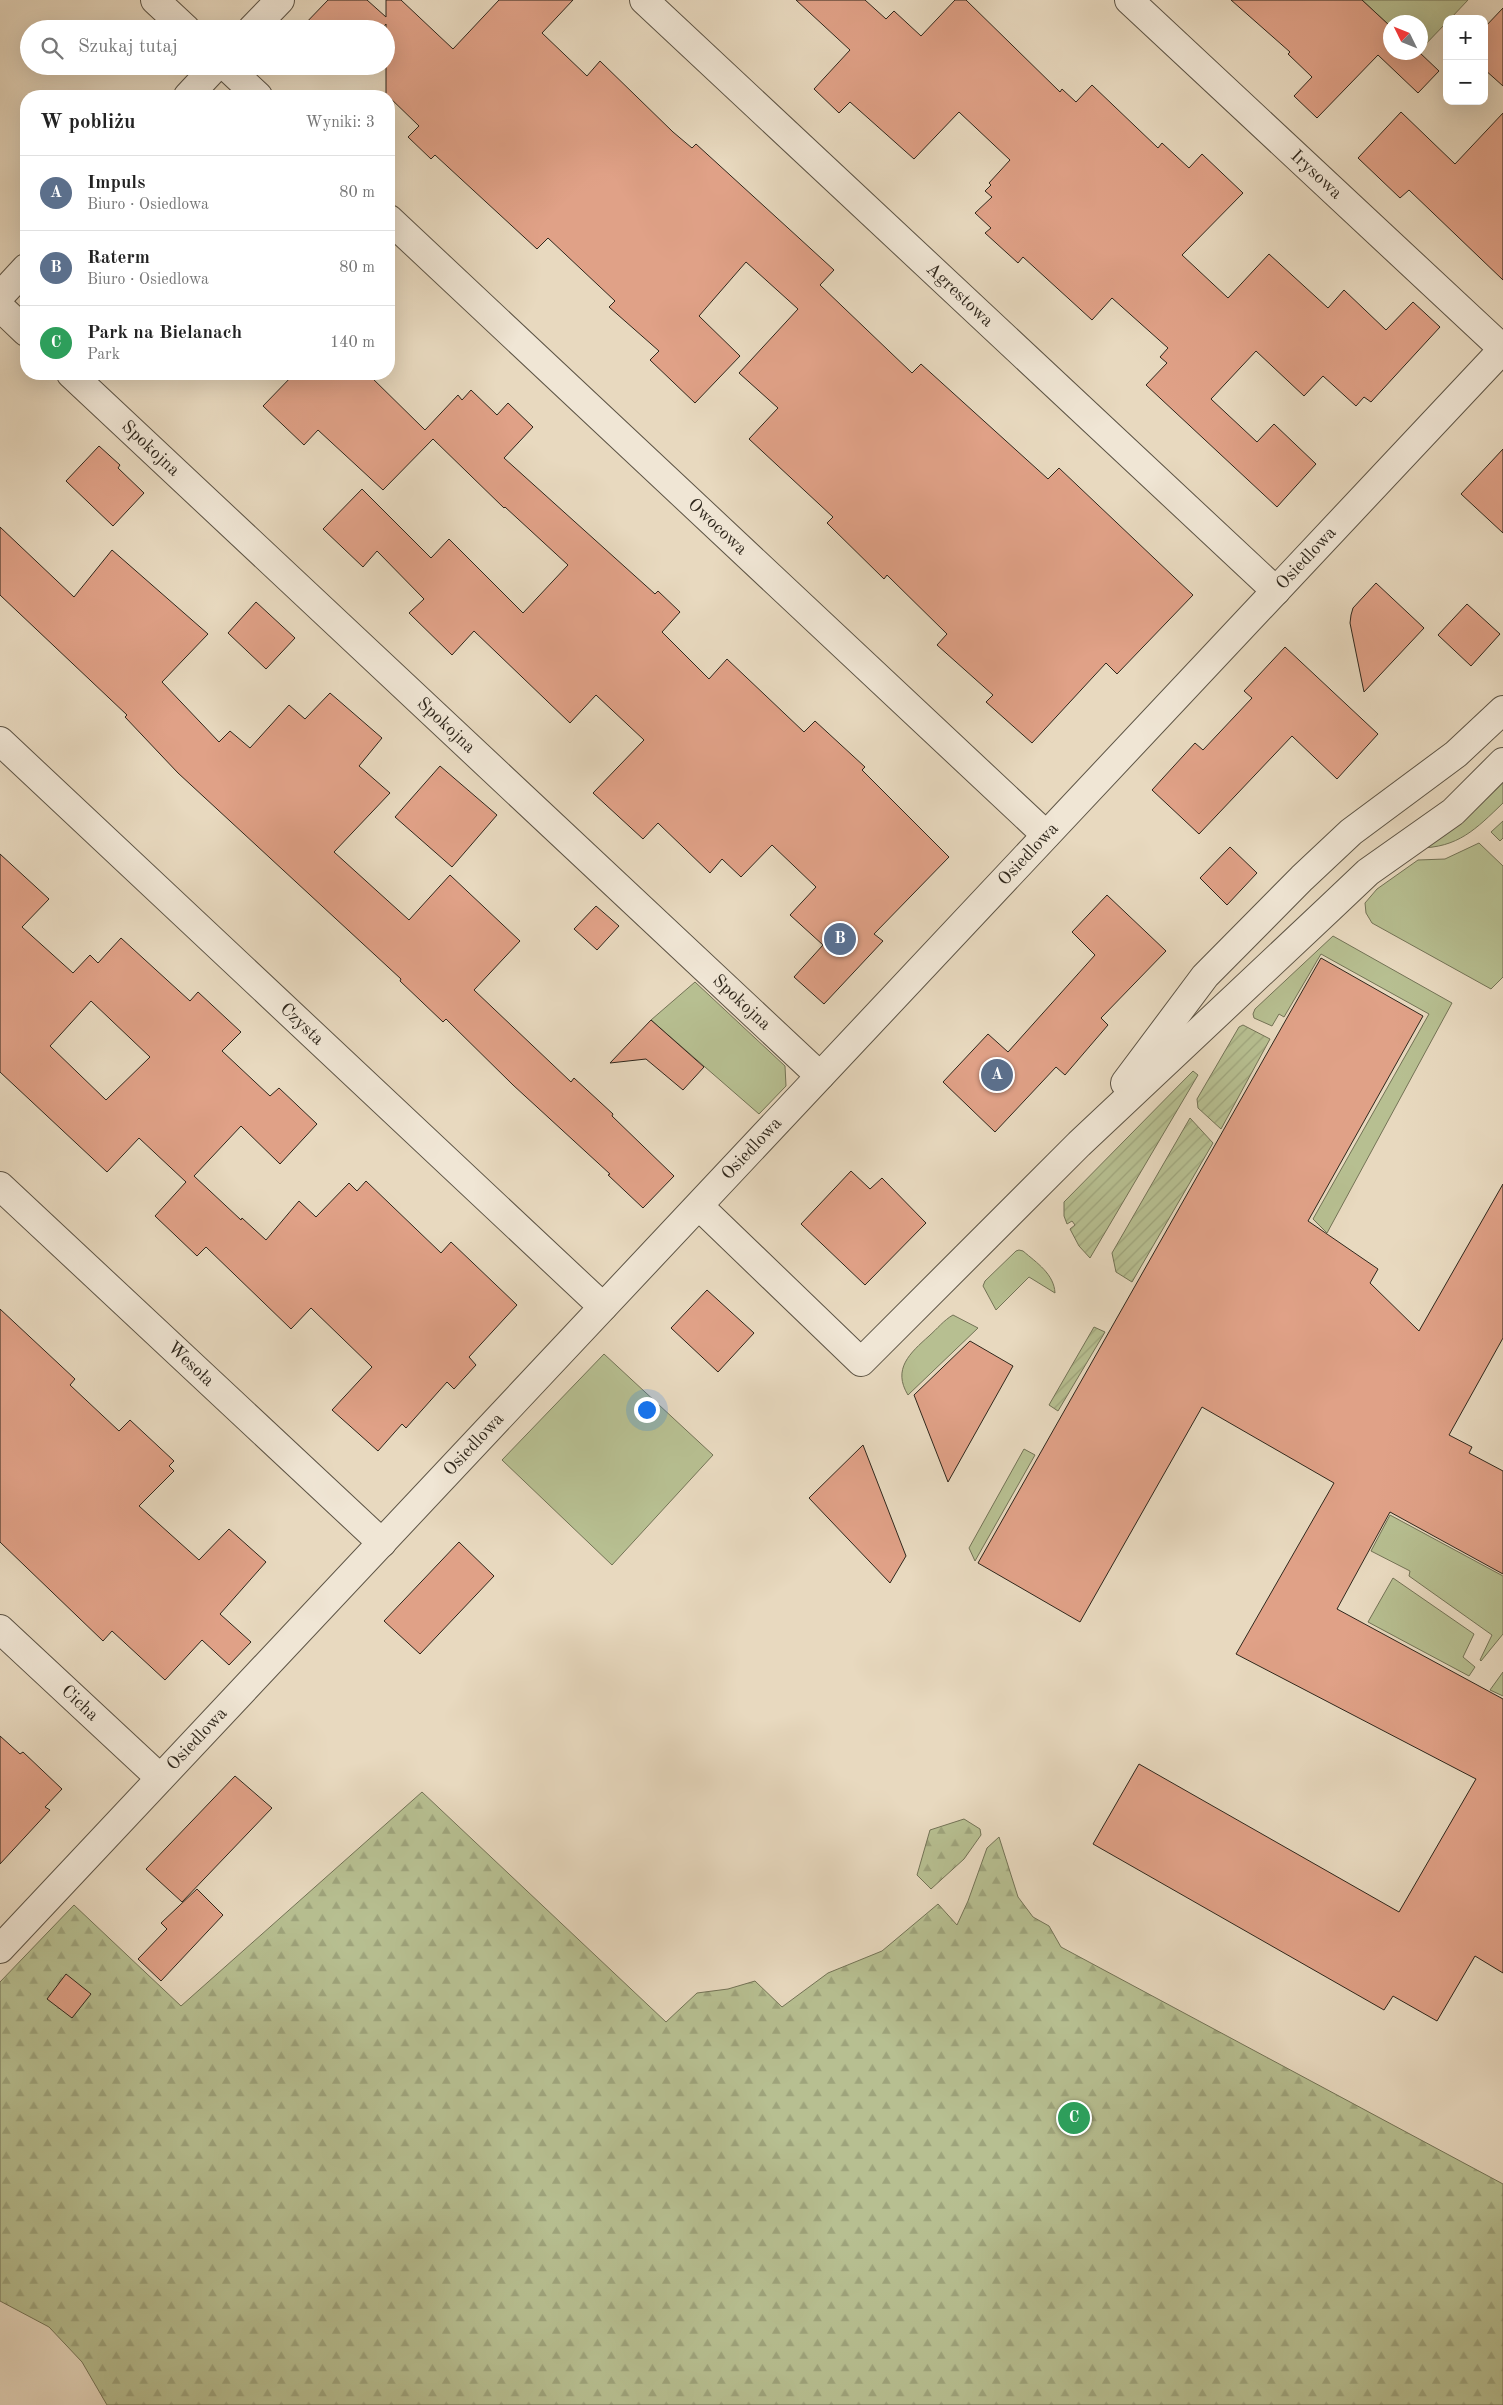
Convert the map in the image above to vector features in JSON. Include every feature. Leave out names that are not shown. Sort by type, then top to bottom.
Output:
[{"type":"street","points":[[155,0],[176,20]]},
{"type":"street","points":[[261,20],[280,0]]},
{"type":"street","name":"Agrestowa","points":[[644,0],[1276,591]]},
{"type":"street","name":"Irysowa","points":[[1129,0],[1503,349]]},
{"type":"street","points":[[194,90],[208,75]]},
{"type":"street","points":[[236,75],[252,90]]},
{"type":"street","name":"Owocowa","points":[[395,225],[1046,835]]},
{"type":"street","points":[[0,296],[20,274]]},
{"type":"street","points":[[0,307],[20,326]]},
{"type":"street","name":"Osiedlowa","points":[[0,1949],[1503,349]]},
{"type":"street","name":"Spokojna","points":[[77,380],[820,1076]]},
{"type":"street","points":[[1079,1144],[1212,969],[1302,878],[1352,832],[1456,754],[1503,710]]},
{"type":"street","name":"Czysta","points":[[0,741],[603,1307]]},
{"type":"street","points":[[699,1206],[861,1362],[1079,1144],[1368,872],[1453,812],[1503,762]]},
{"type":"street","name":"Wesoła","points":[[0,1186],[382,1543]]},
{"type":"street","name":"Cicha","points":[[0,1629],[160,1778]]},
{"type":"green space","points":[[1362,0],[1468,0],[1454,15],[1443,15],[1443,26],[1428,42],[1428,15],[1383,15],[1383,20]]},
{"type":"green space","points":[[1503,773],[1503,803],[1475,829],[1444,845],[1418,848]]},
{"type":"green space","points":[[1503,821],[1503,838],[1500,841],[1491,832]]},
{"type":"green space","points":[[1479,843],[1503,866],[1503,977],[1491,989],[1372,923],[1366,913],[1365,903],[1377,889],[1418,860],[1445,859]]},
{"type":"green space","points":[[1333,936],[1452,1003],[1327,1233],[1313,1219],[1429,1014],[1321,954],[1284,1017],[1279,1014],[1272,1026],[1254,1018],[1255,1009]]},
{"type":"green space","points":[[695,982],[785,1066],[786,1086],[759,1114],[651,1020]]},
{"type":"green space","points":[[1243,1025],[1270,1039],[1221,1129],[1198,1108],[1197,1099],[1239,1027]]},
{"type":"green space","points":[[1193,1071],[1198,1075],[1090,1258],[1079,1246],[1070,1229],[1075,1225],[1072,1221],[1067,1224],[1064,1216],[1064,1202]]},
{"type":"green space","points":[[1190,1118],[1213,1143],[1132,1282],[1116,1272],[1112,1253]]},
{"type":"green space","points":[[1019,1250],[1023,1251],[1044,1269],[1052,1280],[1055,1293],[1029,1277],[996,1310],[983,1286],[985,1281]]},
{"type":"green space","points":[[953,1315],[978,1328],[908,1395],[902,1377],[905,1362],[915,1349]]},
{"type":"green space","points":[[1094,1327],[1105,1332],[1058,1411],[1049,1405]]},
{"type":"green space","points":[[604,1354],[713,1455],[612,1565],[502,1460]]},
{"type":"green space","points":[[1024,1449],[1035,1455],[975,1561],[969,1548]]},
{"type":"green space","points":[[1390,1515],[1503,1576],[1503,1634],[1481,1661],[1492,1635],[1409,1576],[1410,1571],[1371,1551]]},
{"type":"green space","points":[[1393,1578],[1474,1634],[1463,1657],[1475,1667],[1469,1676],[1368,1622]]},
{"type":"green space","points":[[1503,1672],[1503,1696],[1490,1690]]},
{"type":"green space","points":[[422,1792],[666,2022],[697,1993],[728,1989],[755,1981],[782,2007],[828,1973],[882,1951],[938,1904],[957,1925],[968,1901],[987,1848],[999,1837],[1018,1897],[1033,1917],[1049,1926],[1061,1947],[1503,2184],[1503,2405],[107,2405],[82,2362],[49,2327],[0,2301],[0,1982],[74,1905],[181,2006]]},
{"type":"green space","points":[[964,1819],[980,1829],[981,1835],[964,1859],[931,1889],[917,1875],[930,1830]]},
{"type":"building","points":[[328,0],[367,0],[386,17],[386,0],[401,0],[453,49],[499,0],[573,0],[542,33],[587,76],[600,61],[673,132],[692,148],[696,144],[834,270],[820,285],[912,373],[921,364],[1048,479],[1059,468],[1193,595],[1117,674],[1106,663],[1032,743],[986,702],[993,695],[937,645],[947,634],[887,575],[884,579],[827,523],[833,517],[749,439],[778,408],[739,373],[798,309],[746,262],[699,316],[740,356],[695,403],[650,360],[659,351],[609,307],[615,301],[548,238],[537,249],[435,155],[431,159],[408,137],[419,126],[395,103],[395,90],[386,90],[386,75],[395,75],[395,20],[309,20]]},
{"type":"building","points":[[796,0],[865,0],[886,19],[894,11],[921,36],[955,0],[966,0],[1060,92],[1062,89],[1076,102],[1092,85],[1158,148],[1162,143],[1189,168],[1202,154],[1243,193],[1182,255],[1228,298],[1269,254],[1328,308],[1344,290],[1386,330],[1413,302],[1440,327],[1371,402],[1364,397],[1356,406],[1323,376],[1304,396],[1256,351],[1211,399],[1257,442],[1274,424],[1316,464],[1277,507],[1146,385],[1167,363],[1160,357],[1168,348],[1112,298],[1092,320],[1023,257],[1018,263],[985,233],[991,228],[975,213],[992,197],[985,191],[991,185],[989,183],[1010,160],[959,112],[914,159],[850,102],[839,113],[814,89],[850,50]]},
{"type":"building","points":[[1231,0],[1362,0],[1383,20],[1383,60],[1378,55],[1317,118],[1294,96],[1312,77],[1288,54],[1290,52]]},
{"type":"building","points":[[1503,8],[1503,86],[1488,73],[1488,24]]},
{"type":"building","points":[[1383,60],[1427,60],[1439,71],[1418,93]]},
{"type":"building","points":[[1401,112],[1455,164],[1503,113],[1503,280],[1409,190],[1400,198],[1358,158]]},
{"type":"building","points":[[288,380],[374,380],[425,430],[458,395],[462,400],[471,390],[497,415],[508,403],[533,427],[504,458],[655,594],[658,591],[680,612],[662,632],[709,679],[727,659],[804,732],[815,721],[865,767],[862,770],[949,857],[874,934],[883,941],[824,1004],[794,977],[823,945],[790,915],[816,887],[772,845],[741,877],[722,859],[710,873],[658,823],[643,839],[593,793],[644,740],[596,695],[570,723],[474,631],[452,655],[409,613],[424,599],[377,551],[363,567],[323,529],[362,489],[431,558],[449,539],[523,613],[568,565],[504,508],[433,439],[383,490],[318,430],[304,445],[263,406]]},
{"type":"building","points":[[99,446],[120,465],[118,468],[144,493],[113,526],[66,481]]},
{"type":"building","points":[[1503,449],[1503,533],[1461,494]]},
{"type":"building","points":[[0,527],[74,597],[112,550],[208,634],[162,682],[219,742],[230,731],[250,748],[289,705],[305,719],[330,693],[382,738],[359,766],[390,793],[334,852],[409,920],[450,875],[520,941],[474,990],[571,1082],[574,1078],[613,1114],[612,1116],[674,1176],[643,1208],[608,1175],[610,1174],[513,1085],[446,1019],[443,1022],[400,981],[401,979],[178,773],[125,717],[127,715],[0,595]]},
{"type":"building","points":[[1376,583],[1424,628],[1364,692],[1350,623],[1353,608]]},
{"type":"building","points":[[256,602],[295,638],[266,669],[228,633]]},
{"type":"building","points":[[1467,604],[1500,634],[1471,666],[1438,635]]},
{"type":"building","points":[[1285,647],[1378,734],[1337,779],[1292,736],[1199,834],[1152,790],[1195,743],[1203,750],[1252,698],[1244,691]]},
{"type":"building","points":[[440,766],[497,815],[452,867],[395,817]]},
{"type":"building","points":[[1230,847],[1257,873],[1227,905],[1200,878]]},
{"type":"building","points":[[0,854],[49,899],[22,927],[73,973],[90,955],[98,963],[121,938],[190,1001],[198,992],[241,1032],[222,1051],[270,1096],[279,1088],[317,1124],[280,1164],[241,1126],[194,1176],[241,1220],[242,1218],[266,1240],[299,1201],[316,1217],[349,1183],[357,1191],[366,1181],[441,1253],[451,1242],[517,1305],[469,1357],[476,1365],[454,1389],[447,1382],[406,1428],[402,1424],[378,1451],[332,1410],[372,1367],[311,1308],[291,1329],[206,1247],[197,1256],[155,1216],[186,1182],[139,1138],[107,1172],[0,1072]],"holes":[[[91,1001],[150,1057],[106,1100],[50,1046]]]},
{"type":"building","points":[[1107,895],[1166,951],[1101,1018],[1108,1025],[1065,1075],[1056,1067],[995,1132],[943,1082],[988,1034],[1008,1052],[1095,955],[1072,932]]},
{"type":"building","points":[[596,906],[619,926],[597,950],[574,929]]},
{"type":"building","points":[[1321,958],[1423,1016],[1308,1221],[1378,1269],[1370,1283],[1419,1331],[1503,1184],[1503,1338],[1449,1435],[1472,1447],[1469,1453],[1503,1471],[1503,1574],[1390,1512],[1337,1609],[1503,1699],[1503,1973],[1475,1956],[1437,2021],[1393,1996],[1384,2010],[1093,1844],[1139,1764],[1399,1912],[1476,1779],[1236,1654],[1334,1483],[1202,1407],[1080,1622],[978,1563]]},
{"type":"building","points":[[651,1020],[704,1067],[683,1090],[646,1059],[610,1063]]},
{"type":"building","points":[[851,1171],[870,1189],[882,1178],[926,1223],[865,1285],[801,1224]]},
{"type":"building","points":[[707,1290],[754,1333],[718,1372],[671,1328]]},
{"type":"building","points":[[0,1309],[75,1379],[70,1385],[119,1431],[130,1420],[174,1461],[169,1466],[174,1471],[139,1506],[199,1560],[229,1529],[266,1562],[220,1614],[251,1642],[229,1665],[202,1640],[165,1680],[112,1631],[103,1641],[0,1542]]},
{"type":"building","points":[[970,1341],[1013,1366],[948,1482],[914,1395]]},
{"type":"building","points":[[863,1445],[906,1556],[890,1583],[809,1498]]},
{"type":"building","points":[[459,1542],[494,1576],[420,1654],[384,1621]]},
{"type":"building","points":[[0,1736],[20,1754],[23,1752],[62,1789],[45,1807],[50,1810],[0,1864]]},
{"type":"building","points":[[235,1776],[272,1808],[182,1902],[146,1869]]},
{"type":"building","points":[[197,1889],[223,1915],[161,1981],[138,1959],[167,1929],[161,1923]]},
{"type":"building","points":[[66,1974],[91,1994],[72,2018],[47,1999]]},
{"type":"place","name":"Raterm","points":[[840,939]]},
{"type":"place","name":"Impuls","points":[[997,1075]]},
{"type":"place","name":"Park na Bielanach","points":[[1074,2118]]}]
